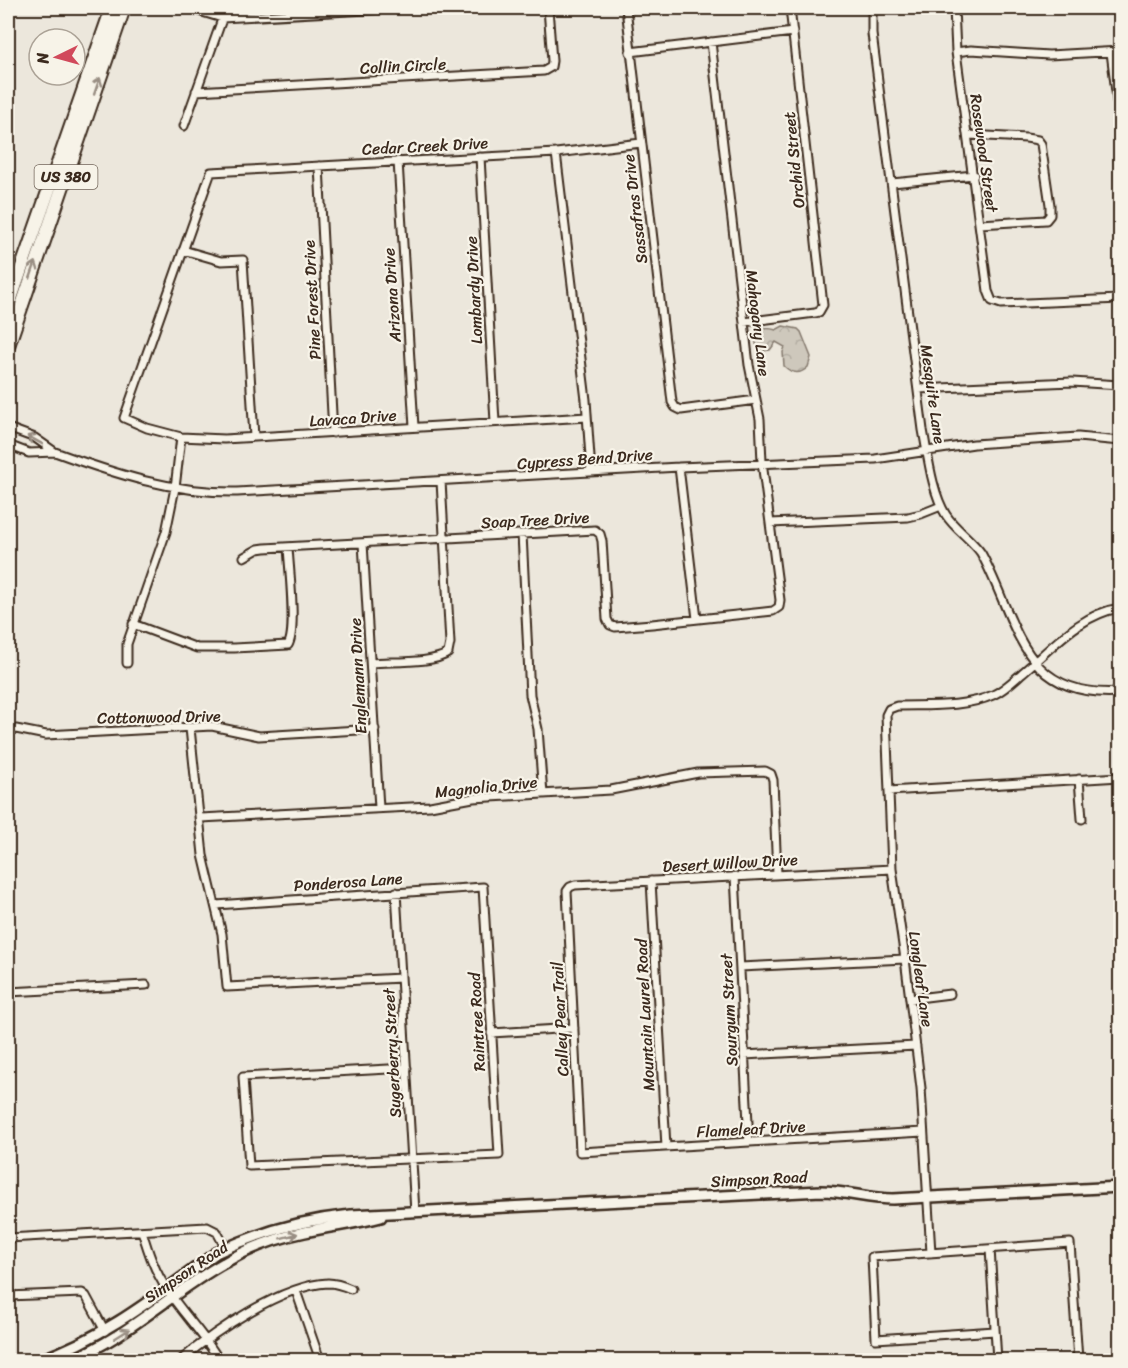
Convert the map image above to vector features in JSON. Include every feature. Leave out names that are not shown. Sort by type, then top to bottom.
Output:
[{"type":"highway","name":"US 380","points":[[8,307],[112,8]]},
{"type":"highway","name":"US 380","points":[[8,346],[124,8]]},
{"type":"street","points":[[189,8],[222,18],[403,8]]},
{"type":"street","points":[[184,126],[226,8]]},
{"type":"street","name":"Collin Circle","points":[[196,91],[544,71],[551,67],[552,61],[548,8]]},
{"type":"street","name":"Sassafras Drive","points":[[626,8],[672,402],[681,410],[756,400]]},
{"type":"street","name":"Orchid Street","points":[[744,322],[815,313],[822,309],[823,301],[790,8]]},
{"type":"street","name":"Mesquite Lane","points":[[872,8],[872,34],[923,430],[941,506],[947,516],[981,553],[1023,648],[1035,663],[1056,679],[1072,687],[1090,692],[1120,692]]},
{"type":"street","name":"Rosewood Street","points":[[954,8],[956,52],[969,135],[988,291],[992,302],[1001,304],[1120,299]]},
{"type":"street","points":[[630,52],[793,32]]},
{"type":"street","name":"Mahogany Lane","points":[[711,42],[749,365],[760,419],[762,462],[780,600],[779,607]]},
{"type":"street","points":[[956,52],[971,50],[1049,56],[1120,51]]},
{"type":"street","points":[[1111,52],[1120,124]]},
{"type":"street","points":[[969,135],[1038,140],[1041,144],[1050,206],[1049,218],[1046,220],[980,224]]},
{"type":"street","name":"Cedar Creek Drive","points":[[183,250],[211,172],[556,153],[641,143]]},
{"type":"street","points":[[556,153],[587,417],[591,472]]},
{"type":"street","name":"Lombardy Drive","points":[[480,157],[495,422]]},
{"type":"street","name":"Arizona Drive","points":[[398,162],[414,428]]},
{"type":"street","name":"Pine Forest Drive","points":[[319,166],[333,432]]},
{"type":"street","points":[[892,183],[974,175]]},
{"type":"street","points":[[183,250],[221,261],[243,260],[254,437]]},
{"type":"street","name":"Lavaca Drive","points":[[183,250],[124,418],[147,428],[181,436],[224,439],[587,417]]},
{"type":"street","points":[[918,389],[1072,382],[1120,385]]},
{"type":"street","name":"Cypress Bend Drive","points":[[8,428],[35,438],[55,453],[126,477],[175,488],[237,492],[762,462],[875,459],[974,444],[1078,437],[1120,441]]},
{"type":"street","points":[[127,663],[127,644],[166,532],[175,488],[181,436]]},
{"type":"street","name":"Cypress Bend Drive","points":[[8,445],[29,453],[55,453]]},
{"type":"street","points":[[679,467],[697,620]]},
{"type":"street","points":[[371,663],[431,659],[448,653],[450,643],[441,482]]},
{"type":"street","points":[[770,523],[908,517],[941,506]]},
{"type":"street","name":"Soap Tree Drive","points":[[244,557],[258,549],[265,548],[589,530],[598,531],[602,541],[606,613],[610,625],[622,627],[697,620],[773,611],[779,607]]},
{"type":"street","points":[[522,534],[530,695],[538,729],[543,794]]},
{"type":"street","name":"Englemann Drive","points":[[363,543],[379,808]]},
{"type":"street","points":[[133,624],[197,648],[288,645],[292,639],[288,547]]},
{"type":"street","points":[[1035,663],[1080,623],[1095,615],[1120,608]]},
{"type":"street","name":"Longleaf Lane","points":[[931,1253],[916,1046],[906,959],[891,869],[886,715],[889,709],[897,706],[980,700],[994,695],[1035,663]]},
{"type":"street","name":"Cottonwood Drive","points":[[16,729],[46,735],[212,726],[259,736],[375,729]]},
{"type":"street","points":[[190,728],[205,867],[216,905],[225,951],[227,987],[401,978]]},
{"type":"street","name":"Magnolia Drive","points":[[201,818],[430,806],[473,798],[627,788],[698,773],[765,771],[771,774],[773,780],[777,874]]},
{"type":"street","points":[[889,791],[1120,777]]},
{"type":"street","points":[[1079,779],[1082,819]]},
{"type":"street","name":"Desert Willow Drive","points":[[570,887],[891,869]]},
{"type":"street","name":"Sourgum Street","points":[[735,876],[749,1142]]},
{"type":"street","name":"Mountain Laurel Road","points":[[651,881],[666,1147]]},
{"type":"street","name":"Ponderosa Lane","points":[[216,905],[483,886]]},
{"type":"street","name":"Raintree Road","points":[[412,1159],[499,1155],[483,886]]},
{"type":"street","name":"Calley Pear Trail","points":[[570,887],[567,891],[580,1152]]},
{"type":"street","name":"Sugerberry Street","points":[[396,892],[415,1212]]},
{"type":"street","points":[[740,967],[906,959]]},
{"type":"street","points":[[8,992],[147,986]]},
{"type":"street","points":[[910,999],[950,994]]},
{"type":"street","points":[[491,1033],[574,1028]]},
{"type":"street","points":[[744,1055],[916,1046]]},
{"type":"street","points":[[406,1068],[243,1077],[249,1166],[412,1159]]},
{"type":"street","name":"Flameleaf Drive","points":[[580,1152],[924,1132]]},
{"type":"street","name":"Simpson Road","points":[[40,1360],[59,1354],[105,1330],[226,1249],[269,1231],[300,1222],[398,1212],[821,1191],[842,1192],[878,1199],[1120,1187]]},
{"type":"street","name":"Simpson Road","points":[[70,1360],[109,1342],[224,1262],[274,1240],[303,1232],[352,1225],[398,1212]]},
{"type":"street","name":"Simpson Road","points":[[8,1238],[207,1227],[217,1232],[226,1249]]},
{"type":"street","points":[[142,1231],[151,1262],[166,1289],[206,1339],[219,1360]]},
{"type":"street","points":[[995,1331],[876,1339],[872,1257],[1070,1243],[1078,1360]]},
{"type":"street","points":[[990,1249],[997,1360]]},
{"type":"street","points":[[181,1360],[206,1339],[269,1302],[297,1291],[328,1283],[340,1284],[351,1289]]},
{"type":"street","points":[[297,1291],[320,1360]]},
{"type":"street","points":[[8,1296],[82,1293],[86,1296],[105,1330]]},
{"type":"green space","points":[[783,326],[798,329],[801,332],[811,357],[808,367],[802,371],[793,372],[784,366],[785,347],[776,342],[770,350],[762,351],[756,344],[756,335],[760,330],[776,330]]}]
